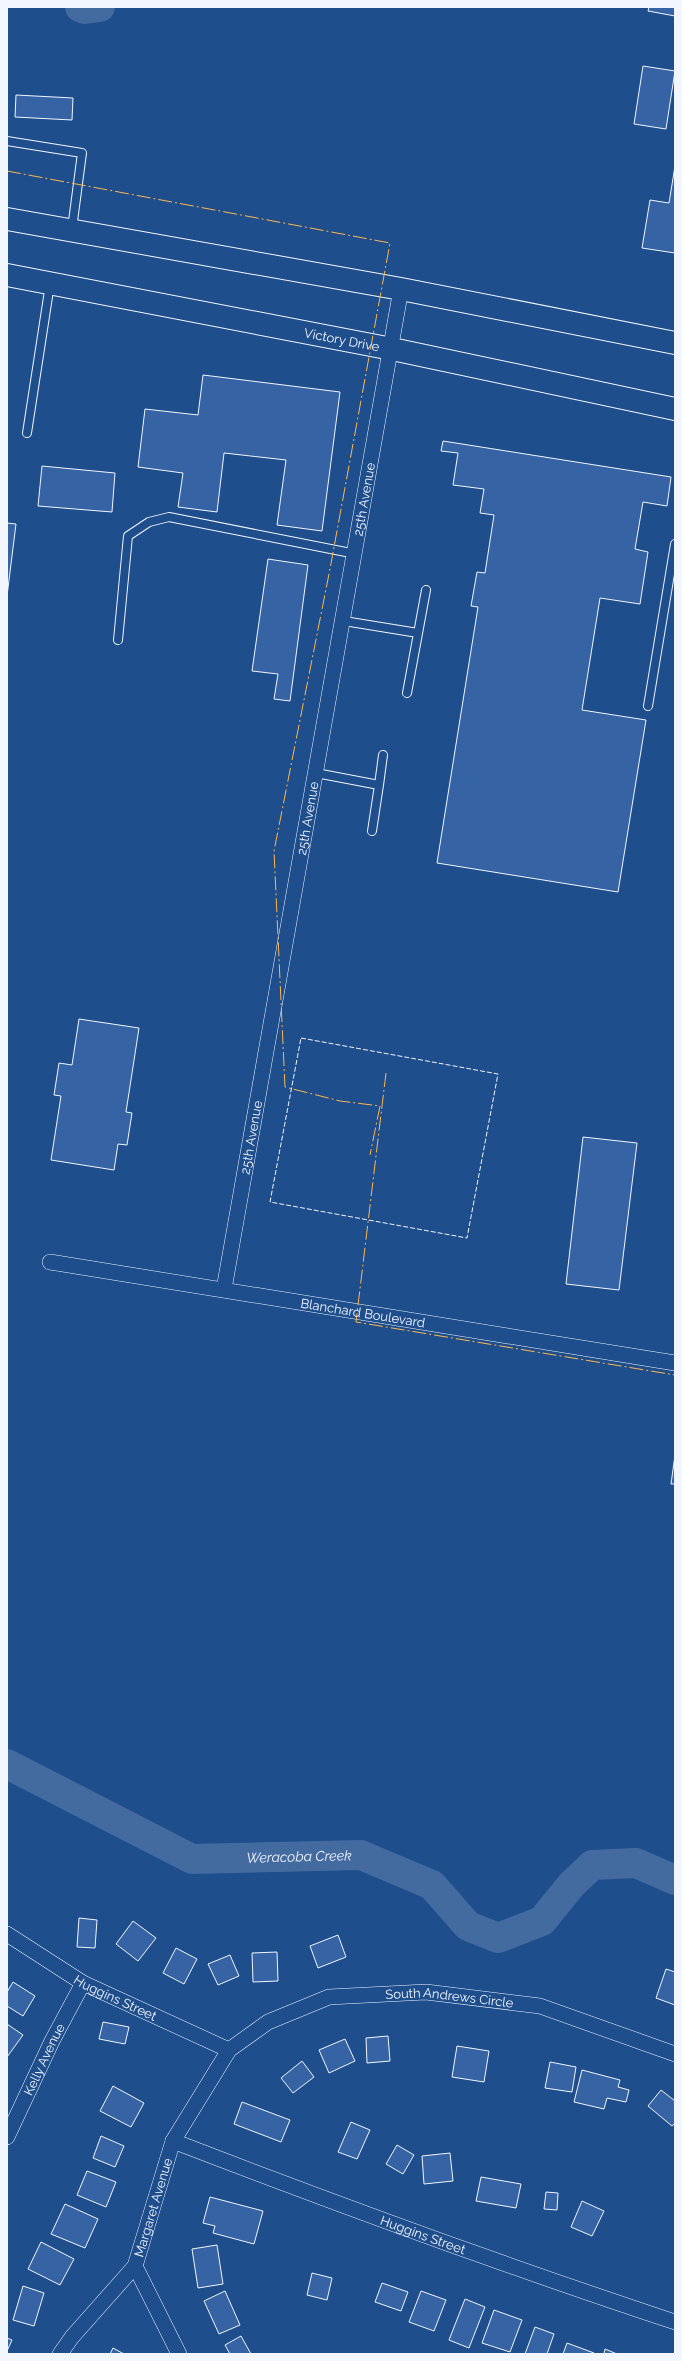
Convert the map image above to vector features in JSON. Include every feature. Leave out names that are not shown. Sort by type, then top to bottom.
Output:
[{"type":"highway","points":[[7,220],[72,230],[402,289],[675,342]]},
{"type":"highway","name":"Victory Drive","points":[[7,275],[392,348],[675,409]]},
{"type":"street","name":"25th Avenue","points":[[224,1289],[402,289]]},
{"type":"street","name":"Blanchard Boulevard","points":[[50,1262],[675,1363]]},
{"type":"street","name":"Huggins Street","points":[[7,1934],[83,1983],[229,2050]]},
{"type":"street","name":"Kelly Avenue","points":[[7,2137],[52,2041],[83,1983]]},
{"type":"street","name":"South Andrews Circle","points":[[229,2050],[268,2022],[328,1997],[426,1992],[540,2006],[675,2054]]},
{"type":"street","name":"Margaret Avenue","points":[[60,2354],[72,2337],[135,2266],[173,2141],[229,2050]]},
{"type":"street","name":"Huggins Street","points":[[173,2141],[385,2222],[523,2272],[675,2322]]},
{"type":"street","points":[[135,2266],[179,2354]]},
{"type":"lane","points":[[7,142],[82,153],[72,230]]},
{"type":"lane","points":[[27,433],[50,283]]},
{"type":"lane","points":[[118,640],[128,536],[148,522],[169,517],[356,554]]},
{"type":"lane","points":[[648,706],[675,544]]},
{"type":"lane","points":[[406,693],[426,590]]},
{"type":"lane","points":[[344,621],[418,633]]},
{"type":"lane","points":[[372,831],[383,755]]},
{"type":"lane","points":[[316,774],[379,785]]},
{"type":"building","points":[[649,7],[675,7],[675,16],[648,11]]},
{"type":"building","points":[[643,66],[675,71],[666,129],[634,124]]},
{"type":"building","points":[[16,95],[73,98],[72,120],[15,117]]},
{"type":"building","points":[[675,166],[675,253],[642,248],[650,200],[669,203]]},
{"type":"building","points":[[203,375],[340,392],[322,531],[277,525],[286,460],[224,453],[217,512],[178,507],[183,473],[138,467],[145,409],[198,415]]},
{"type":"building","points":[[443,441],[671,477],[667,506],[643,502],[635,549],[648,552],[640,604],[600,598],[582,710],[646,720],[618,892],[437,863],[478,607],[471,606],[477,572],[485,573],[494,515],[480,513],[484,489],[453,485],[458,453],[441,451]]},
{"type":"building","points":[[42,466],[115,473],[112,512],[38,506]]},
{"type":"building","points":[[7,523],[16,524],[7,596]]},
{"type":"building","points":[[268,559],[308,565],[290,701],[274,699],[278,674],[252,671]]},
{"type":"building","points":[[79,1019],[139,1028],[126,1112],[132,1113],[127,1145],[118,1144],[114,1170],[51,1160],[61,1096],[54,1095],[59,1063],[72,1065]]},
{"type":"building","points":[[583,1137],[637,1143],[619,1290],[566,1284]]},
{"type":"building","points":[[675,1455],[675,1484],[671,1484]]},
{"type":"building","points":[[79,1918],[97,1920],[95,1948],[77,1947]]},
{"type":"building","points":[[133,1921],[156,1938],[138,1961],[116,1944]]},
{"type":"building","points":[[338,1935],[346,1957],[318,1968],[310,1946]]},
{"type":"building","points":[[176,1948],[197,1959],[184,1984],[163,1973]]},
{"type":"building","points":[[277,1952],[278,1981],[253,1982],[252,1953]]},
{"type":"building","points":[[230,1955],[239,1976],[218,1985],[208,1964]]},
{"type":"building","points":[[666,1969],[675,1972],[675,2005],[656,1998]]},
{"type":"building","points":[[13,1982],[35,1996],[23,2016],[7,2006],[7,1992]]},
{"type":"building","points":[[103,2022],[129,2027],[125,2044],[99,2039]]},
{"type":"building","points":[[7,2024],[23,2035],[7,2057]]},
{"type":"building","points":[[388,2036],[390,2061],[367,2063],[366,2038]]},
{"type":"building","points":[[345,2039],[355,2061],[329,2073],[319,2050]]},
{"type":"building","points":[[457,2046],[489,2051],[484,2082],[452,2077]]},
{"type":"building","points":[[302,2061],[314,2077],[293,2093],[281,2078]]},
{"type":"building","points":[[550,2062],[576,2067],[572,2092],[545,2088]]},
{"type":"building","points":[[582,2070],[620,2080],[618,2087],[629,2090],[626,2102],[607,2098],[604,2109],[574,2102]]},
{"type":"building","points":[[113,2086],[144,2103],[131,2127],[100,2111]]},
{"type":"building","points":[[661,2090],[675,2101],[675,2123],[672,2126],[648,2106]]},
{"type":"building","points":[[242,2102],[290,2120],[281,2142],[234,2124]]},
{"type":"building","points":[[351,2122],[370,2130],[357,2159],[338,2152]]},
{"type":"building","points":[[101,2136],[124,2146],[115,2167],[93,2158]]},
{"type":"building","points":[[397,2145],[414,2155],[403,2174],[386,2164]]},
{"type":"building","points":[[450,2153],[453,2181],[424,2184],[422,2156]]},
{"type":"building","points":[[87,2171],[116,2182],[106,2207],[77,2195]]},
{"type":"building","points":[[481,2177],[521,2184],[516,2208],[476,2201]]},
{"type":"building","points":[[546,2192],[558,2193],[557,2210],[544,2209]]},
{"type":"building","points":[[210,2197],[263,2211],[254,2244],[213,2233],[215,2226],[203,2223]]},
{"type":"building","points":[[582,2201],[604,2211],[592,2236],[571,2227]]},
{"type":"building","points":[[65,2204],[98,2219],[85,2248],[51,2234]]},
{"type":"building","points":[[41,2242],[74,2259],[60,2285],[28,2269]]},
{"type":"building","points":[[217,2245],[223,2284],[198,2288],[192,2249]]},
{"type":"building","points":[[312,2273],[332,2278],[327,2300],[307,2295]]},
{"type":"building","points":[[382,2283],[408,2292],[401,2311],[375,2302]]},
{"type":"building","points":[[23,2286],[44,2293],[34,2326],[13,2320]]},
{"type":"building","points":[[225,2291],[240,2325],[219,2334],[204,2301]]},
{"type":"building","points":[[421,2291],[446,2300],[434,2331],[409,2322]]},
{"type":"building","points":[[465,2299],[485,2307],[469,2348],[449,2340]]},
{"type":"building","points":[[494,2310],[522,2320],[510,2352],[482,2343]]},
{"type":"building","points":[[535,2327],[554,2334],[547,2354],[525,2354]]},
{"type":"building","points":[[241,2336],[251,2354],[230,2354],[225,2345]]},
{"type":"building","points":[[7,2338],[12,2340],[7,2351]]},
{"type":"building","points":[[567,2343],[594,2353],[594,2354],[563,2354]]},
{"type":"building","points":[[113,2348],[124,2354],[110,2354]]},
{"type":"building","points":[[605,2349],[617,2354],[604,2354]]},
{"type":"waterway","name":"Weracoba Creek","points":[[80,7],[85,9],[100,7]]},
{"type":"waterway","name":"Weracoba Creek","points":[[7,1764],[192,1859],[361,1855],[432,1885],[468,1926],[498,1938],[542,1921],[572,1884],[592,1865],[636,1863],[675,1880]]},
{"type":"fence","points":[[301,1038],[498,1074],[467,1238],[270,1202],[301,1038]]},
{"type":"power","points":[[7,171],[390,243],[330,569],[274,851],[285,1087],[340,1101],[380,1106],[370,1155]]},
{"type":"power","points":[[386,1073],[356,1322],[675,1375]]}]
